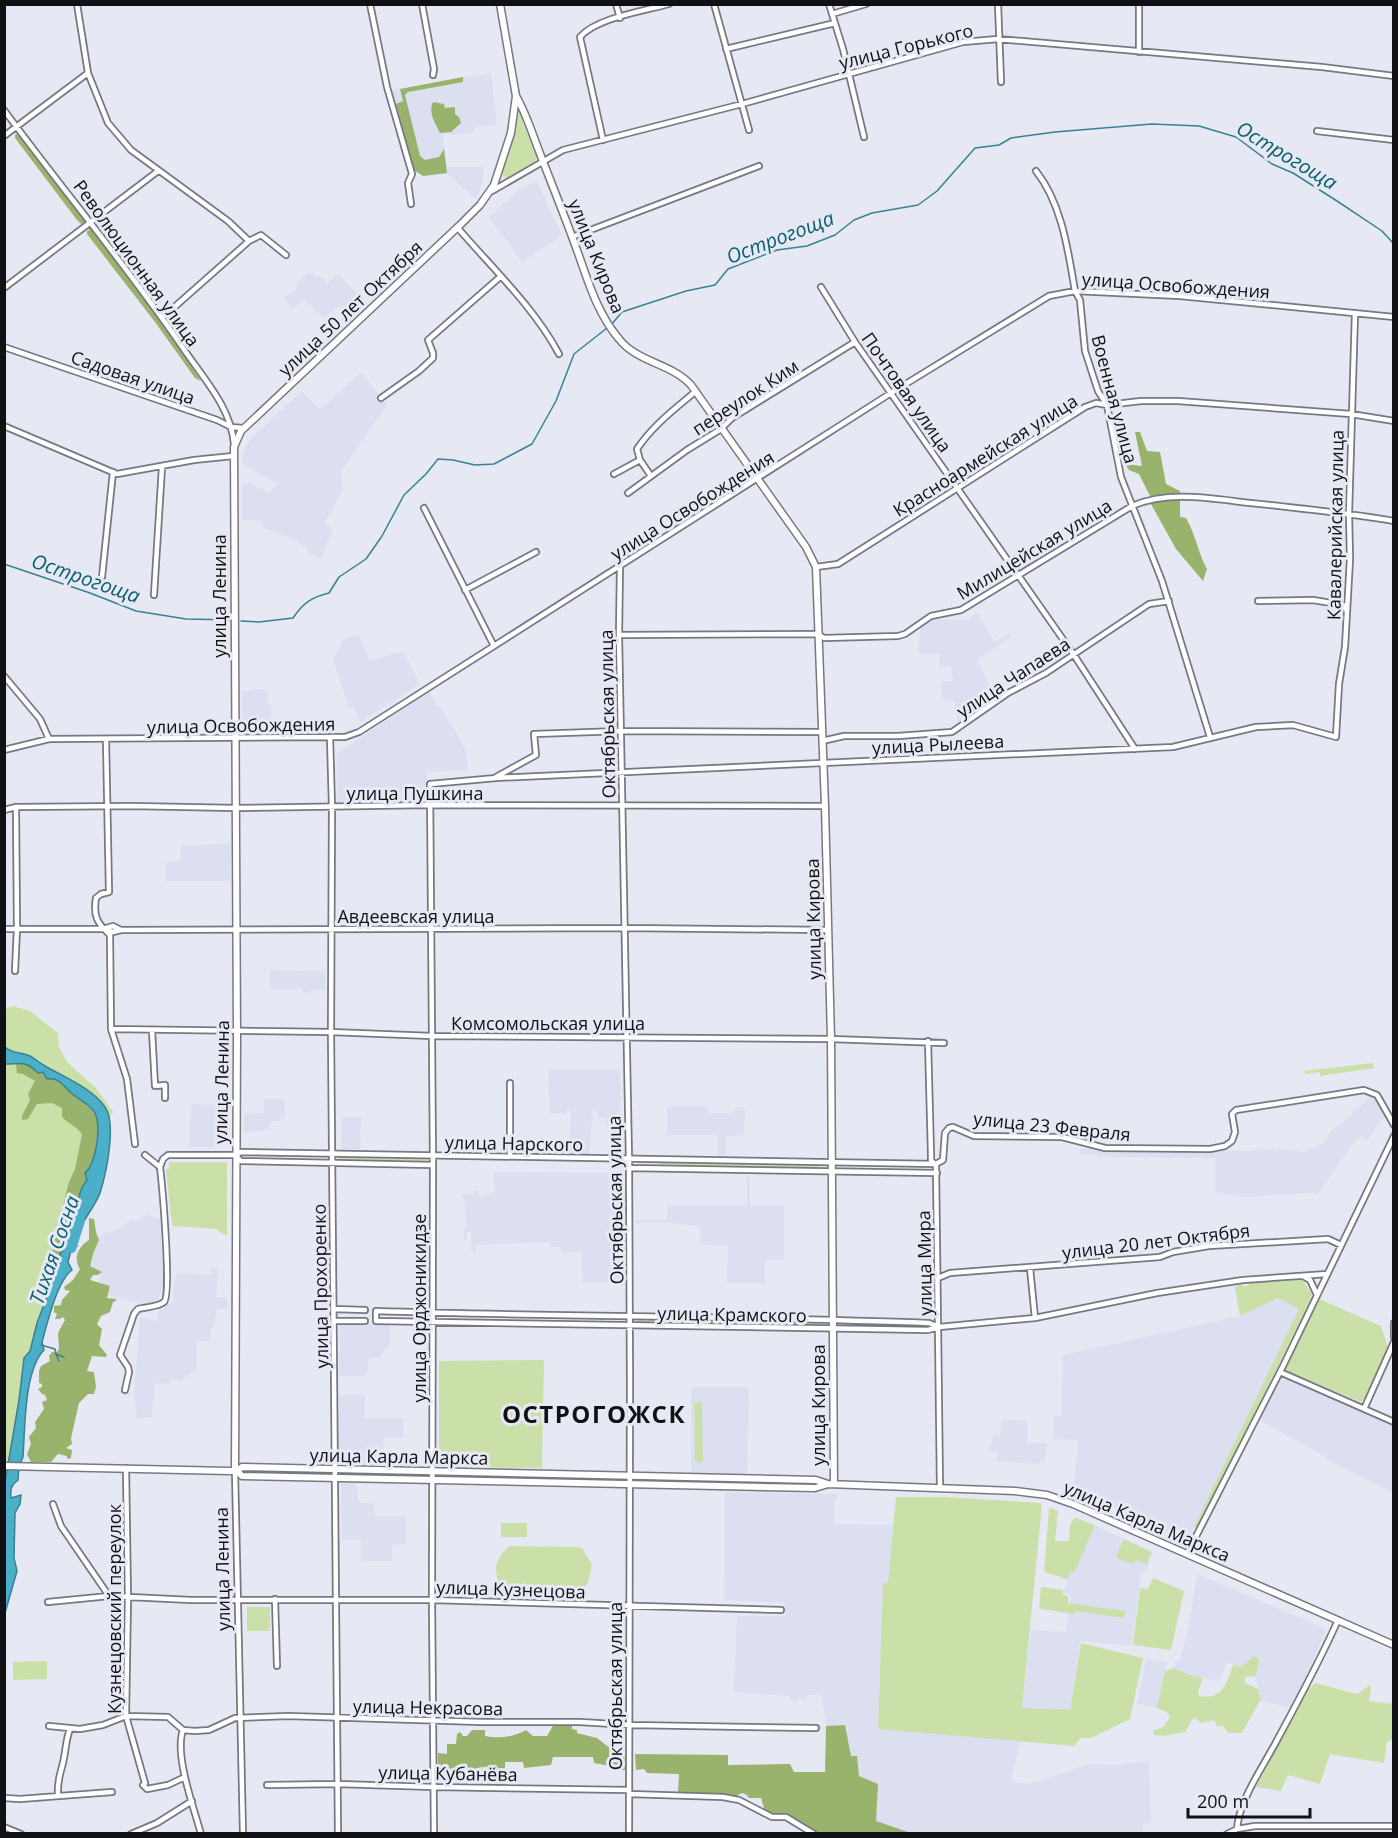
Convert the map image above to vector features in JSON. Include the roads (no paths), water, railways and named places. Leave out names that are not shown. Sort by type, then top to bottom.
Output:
[{"type":"main road","name":"улица 50 лет Октября","points":[[234,447],[238,434],[244,428],[480,205],[489,193],[506,153],[516,96],[500,4]]},
{"type":"main road","name":"улица Кирова","points":[[516,96],[543,161],[591,292],[604,317],[615,334],[635,353],[687,380],[806,547],[816,567],[831,1040],[833,1319],[831,1484]]},
{"type":"main road","name":"улица Ленина","points":[[234,447],[237,1031],[236,1471]]},
{"type":"main road","name":"улица Карла Маркса","points":[[4,1466],[236,1471],[242,1467],[816,1480],[831,1484],[1015,1491],[1047,1495],[1074,1504],[1394,1645]]},
{"type":"main road","name":"улица Карла Маркса","points":[[236,1471],[242,1476],[561,1484],[815,1488],[831,1484]]},
{"type":"main road","points":[[561,1474],[561,1484]]},
{"type":"street","points":[[77,4],[88,73],[108,123],[131,150],[228,221],[249,241]]},
{"type":"street","points":[[370,4],[387,87],[412,174],[408,183],[411,204]]},
{"type":"street","points":[[422,4],[434,69],[433,75]]},
{"type":"street","points":[[616,4],[620,18]]},
{"type":"street","points":[[603,140],[580,37],[587,29],[653,6],[669,4]]},
{"type":"street","points":[[714,4],[749,130]]},
{"type":"street","points":[[829,4],[864,137]]},
{"type":"street","points":[[832,14],[866,4]]},
{"type":"street","points":[[998,4],[1001,82]]},
{"type":"street","points":[[1139,4],[1139,52]]},
{"type":"street","points":[[726,49],[834,22]]},
{"type":"street","name":"улица Горького","points":[[543,161],[563,150],[742,104],[963,42],[998,39],[1394,76]]},
{"type":"street","points":[[4,136],[88,73]]},
{"type":"street","name":"Революционная улица","points":[[4,110],[162,318],[225,409],[231,427]]},
{"type":"street","points":[[1317,131],[1394,140]]},
{"type":"street","name":"улица 50 лет Октября","points":[[489,193],[543,161]]},
{"type":"street","points":[[572,237],[759,166]]},
{"type":"street","points":[[4,288],[158,171]]},
{"type":"street","name":"Военная улица","points":[[1036,171],[1045,182],[1064,230],[1075,291],[1080,300],[1085,351],[1098,391],[1107,405],[1121,477],[1162,581],[1210,736]]},
{"type":"street","points":[[457,227],[550,336],[560,354]]},
{"type":"street","points":[[162,318],[249,241],[261,235],[286,255]]},
{"type":"street","points":[[381,398],[433,358],[428,340],[500,277]]},
{"type":"street","name":"Почтовая улица","points":[[821,286],[855,342],[1074,655],[1135,748]]},
{"type":"street","name":"улица Освобождения","points":[[4,750],[49,739],[330,738],[345,737],[359,732],[891,393],[1049,296],[1075,291],[1180,296],[1394,317]]},
{"type":"street","name":"Кавалерийская улица","points":[[1336,736],[1339,684],[1345,647],[1350,559],[1349,513],[1355,313]]},
{"type":"street","name":"переулок Ким","points":[[627,493],[721,429],[747,408],[855,342]]},
{"type":"street","name":"Садовая улица","points":[[4,347],[217,420],[231,427]]},
{"type":"street","points":[[651,476],[636,452],[637,448],[662,419],[696,391]]},
{"type":"street","name":"Красноармейская улица","points":[[816,567],[838,564],[1085,407],[1096,403],[1107,405],[1142,401],[1178,401],[1352,414],[1394,421]]},
{"type":"street","points":[[4,426],[112,472],[122,474],[233,456]]},
{"type":"street","points":[[231,427],[244,428]]},
{"type":"street","points":[[231,427],[238,434]]},
{"type":"street","points":[[231,427],[234,447]]},
{"type":"street","points":[[614,474],[640,460]]},
{"type":"street","points":[[154,595],[162,466]]},
{"type":"street","points":[[102,577],[112,472]]},
{"type":"street","name":"Милицейская улица","points":[[619,634],[818,634],[824,638],[906,634],[931,616],[961,610],[1132,506],[1157,498],[1185,497],[1349,513],[1394,521]]},
{"type":"street","points":[[424,508],[494,646]]},
{"type":"street","points":[[465,590],[536,552]]},
{"type":"street","name":"Октябрьская улица","points":[[620,566],[621,807],[630,1317],[628,1833]]},
{"type":"street","points":[[1258,601],[1313,600],[1343,605],[1347,611]]},
{"type":"street","name":"улица Чапаева","points":[[822,741],[844,736],[898,736],[952,732],[1008,693],[1036,679],[1149,604],[1168,601]]},
{"type":"street","points":[[4,676],[40,719],[49,739]]},
{"type":"street","name":"улица Рылеева","points":[[432,783],[496,778],[1173,747],[1210,736],[1256,727],[1293,725],[1336,736]]},
{"type":"street","points":[[496,778],[536,755],[534,734],[621,731],[822,732]]},
{"type":"street","name":"улица Прохоренко","points":[[330,738],[338,1833]]},
{"type":"street","points":[[106,740],[109,892],[97,896],[94,910],[96,921],[110,935],[111,1029],[127,1079],[135,1144]]},
{"type":"street","name":"улица Орджоникидзе","points":[[432,783],[430,805],[434,1833]]},
{"type":"street","name":"улица Пушкина","points":[[4,810],[16,807],[825,806]]},
{"type":"street","points":[[15,971],[16,807]]},
{"type":"street","name":"Авдеевская улица","points":[[4,929],[104,929],[113,932],[121,930],[236,929],[828,930]]},
{"type":"street","name":"Комсомольская улица","points":[[111,1029],[944,1043]]},
{"type":"street","points":[[152,1030],[155,1086],[165,1085],[165,1098]]},
{"type":"street","name":"улица Мира","points":[[928,1041],[931,1160],[936,1164],[937,1173],[940,1488]]},
{"type":"street","points":[[510,1083],[510,1156]]},
{"type":"street","name":"улица 23 Февраля","points":[[936,1164],[943,1160],[945,1133],[953,1127],[974,1136],[1062,1137],[1105,1148],[1210,1149],[1225,1146],[1232,1141],[1235,1132],[1232,1114],[1236,1110],[1364,1090],[1377,1095],[1394,1125]]},
{"type":"street","points":[[1187,1554],[1280,1372],[1394,1136]]},
{"type":"street","name":"улица Нарского","points":[[160,1167],[165,1157],[174,1153],[235,1155],[241,1152],[936,1164]]},
{"type":"street","points":[[125,1390],[129,1372],[120,1355],[134,1314],[138,1309],[163,1303],[167,1298],[168,1277],[160,1167],[145,1155]]},
{"type":"street","name":"улица Нарского","points":[[235,1155],[241,1161],[433,1165]]},
{"type":"street","points":[[629,1168],[937,1173]]},
{"type":"street","name":"улица 20 лет Октября","points":[[938,1278],[950,1273],[1127,1261],[1160,1257],[1173,1252],[1209,1246],[1328,1239],[1341,1245]]},
{"type":"street","points":[[1030,1268],[1035,1318]]},
{"type":"street","name":"улица Крамского","points":[[939,1327],[928,1323],[833,1319],[376,1311],[376,1321],[928,1330],[1035,1318],[1157,1293],[1243,1280],[1328,1274]]},
{"type":"street","points":[[1304,1276],[1310,1280],[1317,1295]]},
{"type":"street","points":[[334,1309],[365,1310]]},
{"type":"street","points":[[524,1315],[524,1323]]},
{"type":"street","points":[[334,1321],[365,1321]]},
{"type":"street","points":[[1394,1323],[1394,1337]]},
{"type":"street","points":[[1364,1409],[1394,1342]]},
{"type":"street","points":[[1280,1372],[1394,1422]]},
{"type":"street","name":"Кузнецовский переулок","points":[[126,1468],[128,1598],[126,1716],[147,1789],[168,1785],[184,1778]]},
{"type":"street","name":"улица Ленина","points":[[236,1471],[243,1833]]},
{"type":"street","points":[[53,1504],[61,1526],[109,1596]]},
{"type":"street","name":"улица Кузнецова","points":[[48,1602],[109,1596],[432,1600],[782,1610]]},
{"type":"street","points":[[275,1599],[277,1666]]},
{"type":"street","points":[[1237,1829],[1238,1819],[1256,1779],[1321,1660],[1338,1620]]},
{"type":"street","points":[[49,1726],[70,1729],[104,1725],[126,1716],[168,1717],[183,1730],[180,1739],[184,1778],[201,1833]]},
{"type":"street","name":"улица Некрасова","points":[[183,1730],[208,1730],[241,1717],[288,1716],[336,1719],[816,1728]]},
{"type":"street","points":[[58,1795],[57,1779],[64,1760],[70,1729]]},
{"type":"street","name":"улица Кубанёва","points":[[267,1785],[337,1784],[629,1792],[723,1797],[739,1800],[772,1817],[786,1817],[814,1833]]},
{"type":"street","points":[[4,1798],[20,1799],[112,1792]]},
{"type":"street","points":[[131,1833],[157,1823],[192,1801]]},
{"type":"street","points":[[1227,1833],[1237,1829],[1270,1826],[1394,1826]]},
{"type":"street","points":[[4,1827],[21,1833]]},
{"type":"water","points":[[5,1047],[30,1056],[93,1094],[105,1107],[110,1125],[110,1137],[100,1193],[74,1241],[77,1246],[71,1250],[68,1262],[72,1270],[62,1283],[53,1303],[42,1342],[44,1350],[37,1359],[29,1385],[23,1457],[19,1466],[18,1480],[12,1486],[11,1493],[11,1498],[21,1495],[20,1504],[15,1513],[14,1558],[17,1571],[5,1613],[5,1482],[24,1358],[30,1351],[37,1323],[60,1262],[60,1254],[65,1248],[64,1243],[76,1215],[76,1208],[80,1206],[80,1193],[87,1180],[85,1173],[92,1161],[97,1143],[98,1124],[91,1107],[60,1082],[47,1079],[43,1072],[38,1073],[30,1066],[5,1064]]},
{"type":"waterway","name":"Острогоща","points":[[611,325],[622,312],[686,291],[715,285],[728,269],[777,250],[807,246],[835,235],[854,220],[872,213],[918,205],[937,191],[975,148],[999,145],[1011,138],[1055,132],[1152,124],[1199,126],[1236,137],[1272,164],[1293,173],[1382,231],[1394,244]]},
{"type":"waterway","name":"Острогоща","points":[[241,621],[259,622],[293,618],[308,601],[329,593],[339,577],[366,559],[382,536],[404,495],[438,459],[475,465],[494,464],[532,444],[556,401],[574,354],[607,328]]},
{"type":"waterway","name":"Острогоща","points":[[4,564],[136,611],[186,619],[232,620]]},
{"type":"waterway","name":"Тихая Сосна","points":[[72,1249],[81,1221]]},
{"type":"waterway","points":[[41,1345],[55,1349],[56,1354],[64,1357]]},
{"type":"waterway","points":[[56,1354],[59,1361]]},
{"type":"district","name":"ОСТРОГОЖСК","points":[[594,1413]]}]
